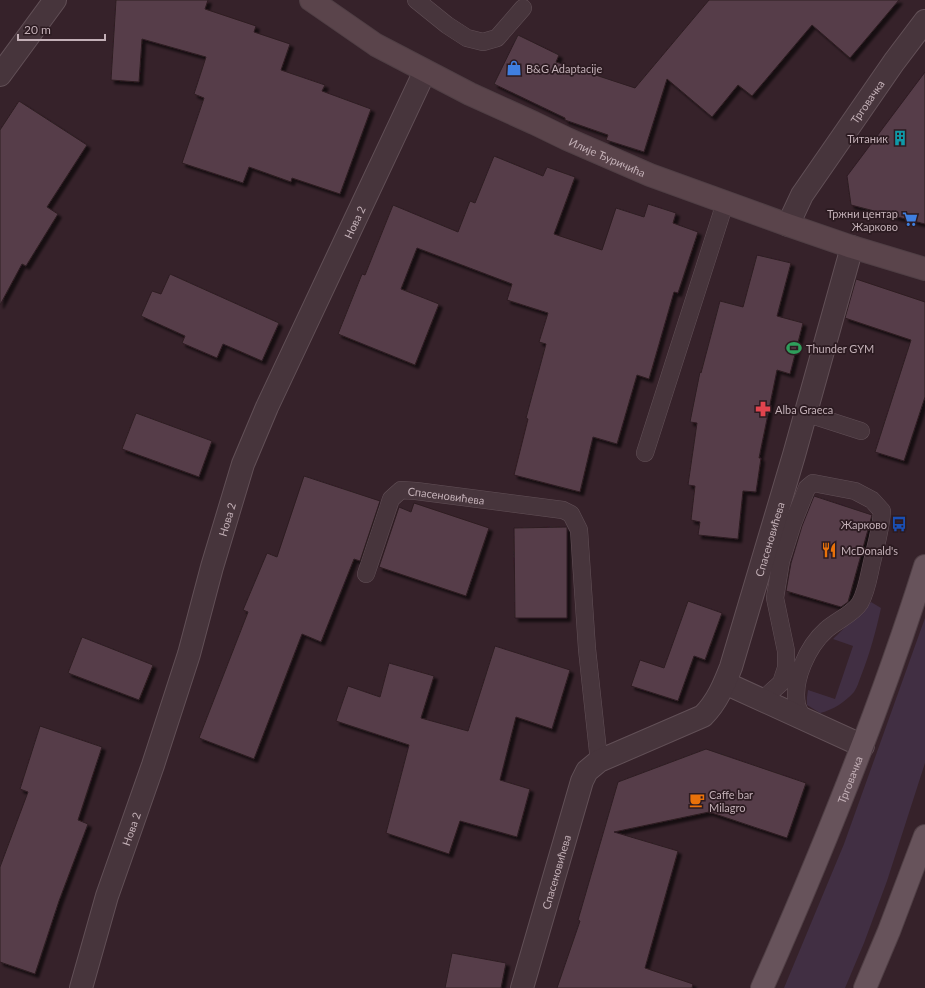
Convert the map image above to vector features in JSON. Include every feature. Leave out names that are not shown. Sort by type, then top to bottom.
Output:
[{"type":"main road","name":"Трговачка","points":[[762,988],[799,904],[863,746],[925,566]]},
{"type":"main road","points":[[865,988],[889,931],[925,836]]},
{"type":"street","points":[[0,75],[55,0]]},
{"type":"street","name":"Илије Ђуричића","points":[[311,0],[376,45],[470,94],[567,139],[650,175],[725,203],[852,247],[925,269]]},
{"type":"street","name":"Трговачка","points":[[788,225],[802,195],[894,62],[925,21]]},
{"type":"street","name":"Нова 2","points":[[80,988],[107,896],[153,764],[189,654],[212,567],[242,464],[267,407],[425,71]]},
{"type":"street","name":"Спасеновићева","points":[[522,988],[582,781],[587,771],[599,761],[703,716],[716,702],[725,683],[731,667],[805,413],[852,247]]},
{"type":"street","points":[[725,683],[863,746]]},
{"type":"lane","points":[[416,0],[446,25],[467,38],[483,42],[496,38],[523,8]]},
{"type":"lane","points":[[645,453],[725,203]]},
{"type":"lane","points":[[805,413],[861,431]]},
{"type":"lane","points":[[762,700],[781,683],[786,668],[786,651],[775,598],[781,561],[802,498],[807,488],[813,483],[855,491],[872,500],[882,511],[878,541],[869,578],[860,604],[848,615],[826,630],[810,649],[802,667],[796,696],[797,705],[803,719]]},
{"type":"lane","name":"Спасеновићева","points":[[366,574],[391,499],[401,490],[563,510],[571,514],[579,530],[586,649],[599,761]]},
{"type":"shaded area","points":[[871,602],[881,608],[875,634],[857,686],[854,692],[843,702],[830,710],[820,713],[807,705],[808,690],[835,699],[853,646],[833,639]]},
{"type":"shaded area","points":[[925,618],[925,763],[887,881],[864,943],[845,988],[784,988],[844,844]]},
{"type":"building","points":[[116,0],[208,0],[205,9],[256,26],[254,32],[290,44],[281,70],[325,85],[322,91],[371,109],[340,194],[292,178],[291,182],[249,167],[243,183],[182,163],[204,98],[194,94],[206,57],[142,39],[139,82],[111,80]]},
{"type":"building","points":[[709,0],[899,0],[850,58],[812,25],[752,96],[738,85],[712,117],[667,79],[644,152],[606,140],[608,135],[565,120],[565,118],[494,84],[518,35],[559,55],[556,62],[635,88]]},
{"type":"building","name":"Титаник","points":[[925,72],[925,224],[851,205],[847,176]]},
{"type":"building","points":[[19,101],[87,145],[47,207],[58,214],[26,266],[22,264],[0,305],[0,130]]},
{"type":"building","points":[[494,156],[543,176],[547,167],[575,177],[554,234],[602,250],[616,208],[644,217],[648,204],[676,213],[673,223],[698,232],[678,293],[674,292],[649,379],[637,375],[617,444],[593,437],[580,492],[514,475],[528,419],[526,418],[546,344],[539,342],[548,313],[507,300],[512,284],[417,248],[401,289],[439,304],[415,365],[338,334],[362,274],[365,275],[393,205],[458,232],[470,201],[475,203]]},
{"type":"building","points":[[757,255],[791,263],[777,316],[803,323],[790,374],[777,370],[759,458],[761,458],[756,492],[743,491],[738,539],[698,535],[700,522],[691,520],[695,486],[688,485],[697,423],[690,422],[700,372],[701,373],[720,301],[743,307]]},
{"type":"building","points":[[170,274],[279,323],[262,361],[223,344],[217,358],[182,343],[185,336],[141,316],[152,291],[161,294]]},
{"type":"building","points":[[856,279],[925,302],[925,397],[904,461],[875,452],[911,340],[845,318]]},
{"type":"building","points":[[136,413],[212,441],[199,477],[122,449]]},
{"type":"building","points":[[304,476],[380,501],[360,561],[354,559],[321,642],[302,634],[254,759],[199,738],[248,612],[243,610],[267,553],[277,557]]},
{"type":"building","name":"McDonald's","points":[[814,496],[872,515],[848,602],[841,607],[786,591],[791,563],[802,526]]},
{"type":"building","points":[[414,503],[489,528],[466,596],[379,567],[399,507],[411,512]]},
{"type":"building","points":[[567,527],[567,618],[515,618],[514,528]]},
{"type":"building","points":[[688,601],[722,613],[705,660],[694,656],[678,701],[631,686],[640,660],[664,668]]},
{"type":"building","points":[[82,637],[153,665],[139,700],[68,673]]},
{"type":"building","points":[[495,646],[570,670],[552,729],[516,717],[500,780],[530,789],[517,837],[460,821],[449,854],[386,833],[409,745],[336,721],[348,686],[380,697],[389,663],[434,676],[421,718],[468,731]]},
{"type":"building","points":[[40,726],[102,747],[78,820],[88,824],[59,901],[35,974],[0,962],[0,867],[28,792],[20,789]]},
{"type":"building","points":[[706,749],[806,783],[787,838],[709,812],[614,832],[678,851],[645,968],[693,984],[692,988],[557,988],[580,921],[578,920],[618,782]]},
{"type":"building","points":[[452,953],[506,963],[501,988],[445,988]]},
{"type":"place","name":"B&G Adaptacije","points":[[514,68]]},
{"type":"place","name":"Титаник","points":[[900,138]]},
{"type":"place","name":"Тржни центар Жарково","points":[[910,219]]},
{"type":"place","name":"Thunder GYM","points":[[794,348]]},
{"type":"place","name":"Alba Graeca","points":[[763,409]]},
{"type":"place","name":"Жарково","points":[[899,524]]},
{"type":"place","name":"McDonald's","points":[[829,550]]},
{"type":"place","name":"Caffe bar Milagro","points":[[697,800]]}]
